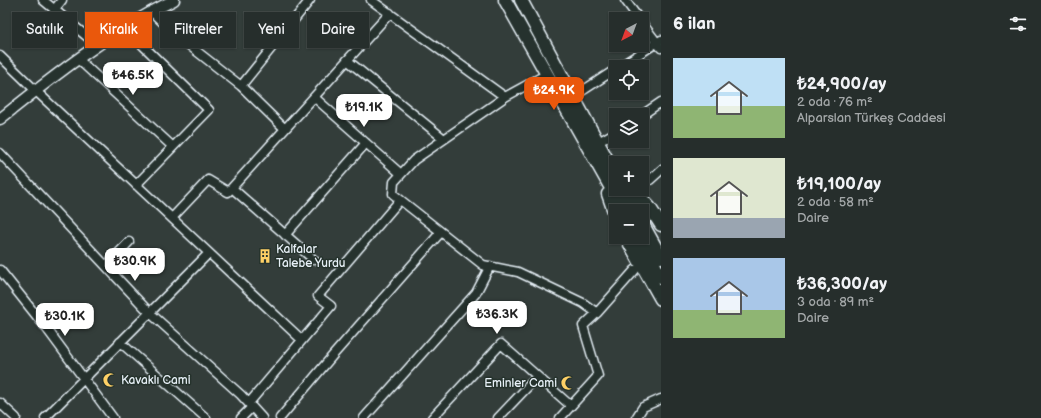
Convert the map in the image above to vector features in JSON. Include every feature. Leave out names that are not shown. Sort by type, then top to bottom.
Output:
[{"type":"main road","points":[[505,0],[547,74],[609,165]]},
{"type":"main road","points":[[523,1],[572,97],[576,115],[578,137],[607,191],[612,204]]},
{"type":"main road","points":[[576,115],[594,126],[611,156]]},
{"type":"main road","points":[[576,115],[620,204]]},
{"type":"main road","points":[[640,196],[650,208],[661,226]]},
{"type":"main road","points":[[649,236],[661,257]]},
{"type":"main road","points":[[630,244],[661,299]]},
{"type":"main road","points":[[643,244],[661,277]]},
{"type":"street","points":[[43,0],[85,35]]},
{"type":"street","points":[[54,10],[62,0]]},
{"type":"street","points":[[174,0],[151,11],[176,35],[241,86],[285,129]]},
{"type":"street","points":[[241,86],[310,0]]},
{"type":"street","points":[[371,0],[505,97]]},
{"type":"street","points":[[625,0],[634,12]]},
{"type":"street","points":[[172,218],[208,180],[228,192],[390,13]]},
{"type":"street","points":[[631,60],[659,44],[649,32]]},
{"type":"street","points":[[0,119],[93,48]]},
{"type":"street","points":[[136,186],[209,110],[146,48]]},
{"type":"street","points":[[0,56],[136,186],[209,252],[302,340]]},
{"type":"street","points":[[78,59],[173,147]]},
{"type":"street","points":[[348,60],[444,139]]},
{"type":"street","points":[[572,97],[609,73]]},
{"type":"street","points":[[547,74],[505,97],[414,160],[394,182],[393,194],[483,265],[518,272],[583,303],[597,313]]},
{"type":"street","points":[[314,97],[401,174]]},
{"type":"street","points":[[649,110],[661,102]]},
{"type":"street","points":[[602,140],[609,136]]},
{"type":"street","points":[[285,234],[366,143]]},
{"type":"street","points":[[0,153],[149,312],[250,405],[262,418]]},
{"type":"street","points":[[650,180],[661,170]]},
{"type":"street","points":[[232,188],[314,260]]},
{"type":"street","points":[[241,418],[302,340],[331,306],[318,296],[400,200]]},
{"type":"street","points":[[280,418],[441,232]]},
{"type":"street","points":[[106,266],[129,242]]},
{"type":"street","points":[[45,418],[209,252]]},
{"type":"street","points":[[364,418],[476,293],[490,266]]},
{"type":"street","points":[[0,270],[47,329],[113,418]]},
{"type":"street","points":[[560,418],[598,376],[583,326],[597,313],[636,270]]},
{"type":"street","points":[[120,342],[206,418]]},
{"type":"street","points":[[432,418],[501,344],[570,406]]},
{"type":"street","points":[[498,418],[537,377]]},
{"type":"street","points":[[636,418],[644,407],[661,399]]},
{"type":"street","points":[[0,403],[16,418]]},
{"type":"place","name":"Kalfalar Talebe Yurdu","points":[[265,256]]},
{"type":"place","name":"Kavaklı Cami","points":[[110,380]]},
{"type":"place","name":"Eminler Cami","points":[[568,383]]}]
